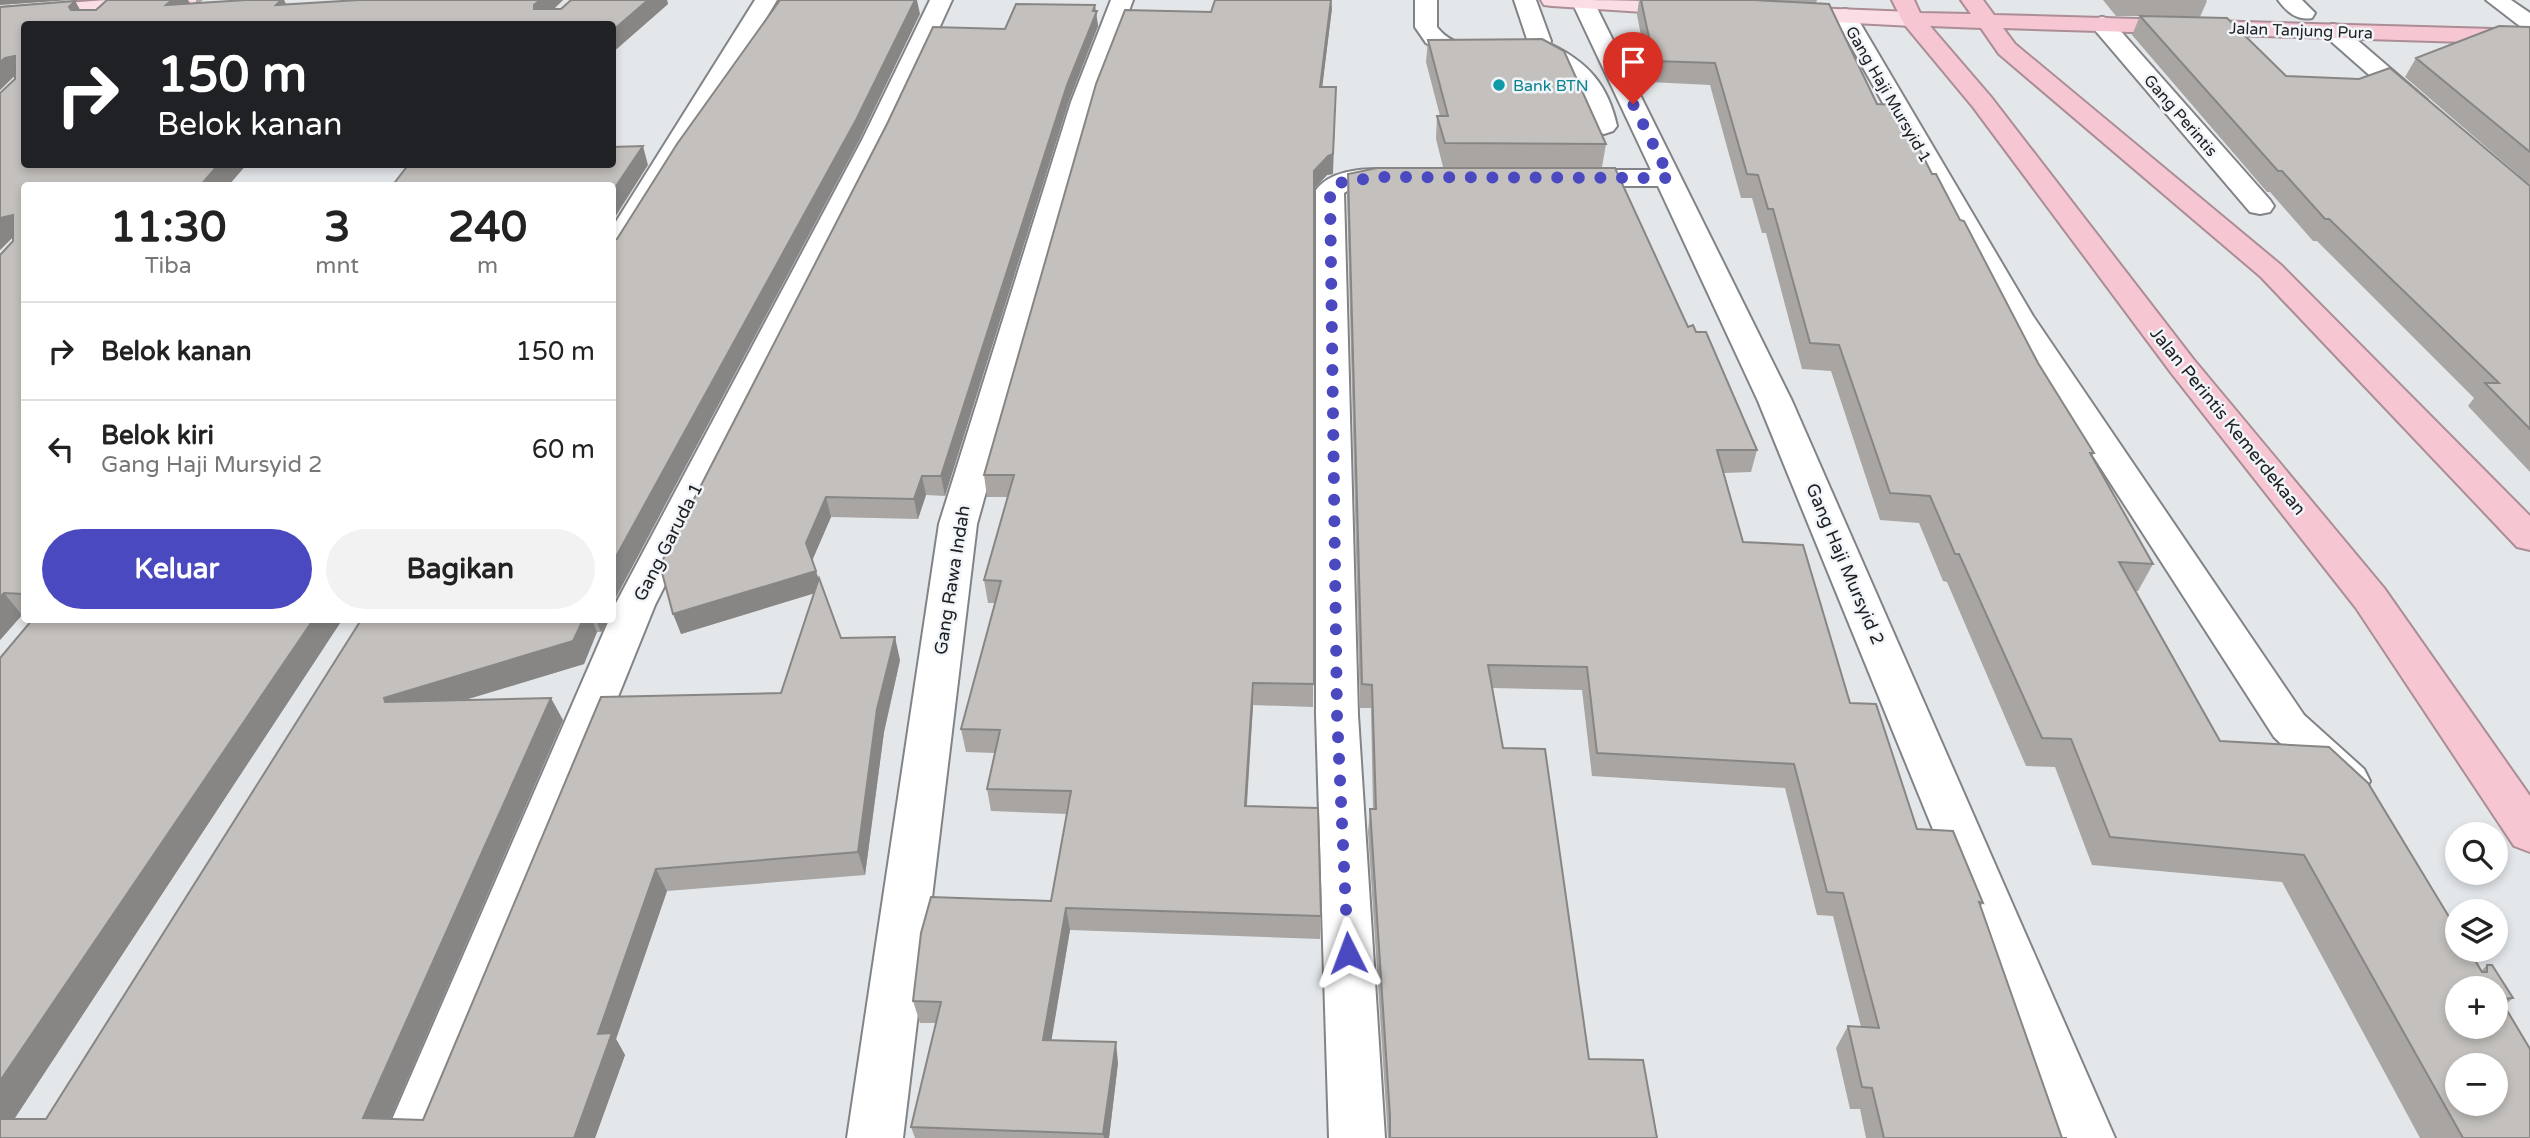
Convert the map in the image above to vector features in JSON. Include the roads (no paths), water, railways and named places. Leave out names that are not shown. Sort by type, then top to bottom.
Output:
[{"type":"highway","name":"Jalan Tanjung Pura","points":[[1907,10],[2097,13],[2297,6],[2530,27]]},
{"type":"highway","name":"Jalan Perintis Kemerdekaan","points":[[1907,10],[1982,102],[2183,367],[2370,597],[2530,833]]},
{"type":"highway","points":[[1980,11],[2007,49],[2271,271],[2530,538]]},
{"type":"highway","name":"Jalan Tanjung Pura","points":[[2097,13],[2333,32],[2530,27]]},
{"type":"main road","points":[[0,15],[186,0]]},
{"type":"main road","points":[[1572,1],[1707,10]]},
{"type":"main road","points":[[1762,12],[1844,16],[1907,10]]},
{"type":"street","points":[[616,245],[766,0]]},
{"type":"street","name":"Gang Garuda 1","points":[[412,1138],[635,605],[875,140],[941,0]]},
{"type":"street","name":"Gang Rawa Indah","points":[[875,1138],[958,524],[1083,102],[1122,0]]},
{"type":"street","points":[[1426,0],[1426,26],[1443,45],[1483,54],[1525,51],[1537,47],[1560,57],[1591,82],[1598,97],[1604,126]]},
{"type":"street","points":[[1525,0],[1540,41],[1537,47]]},
{"type":"street","points":[[2497,0],[2530,27]]},
{"type":"street","name":"Gang Haji Mursyid 2","points":[[1572,1],[1670,178],[1776,401],[2087,1138]]},
{"type":"street","points":[[96,21],[113,6]]},
{"type":"street","name":"Gang Perintis","points":[[2097,13],[2260,205]]},
{"type":"street","name":"Gang Haji Mursyid 1","points":[[1844,16],[2018,316],[2289,726],[2364,796],[2371,808]]},
{"type":"street","points":[[2333,32],[2437,121]]},
{"type":"street","points":[[1357,1138],[1337,715],[1330,190],[1338,183],[1357,178],[1432,177]]},
{"type":"street","points":[[1530,178],[1670,178]]},
{"type":"place","name":"Bank BTN","points":[[1499,85]]}]
